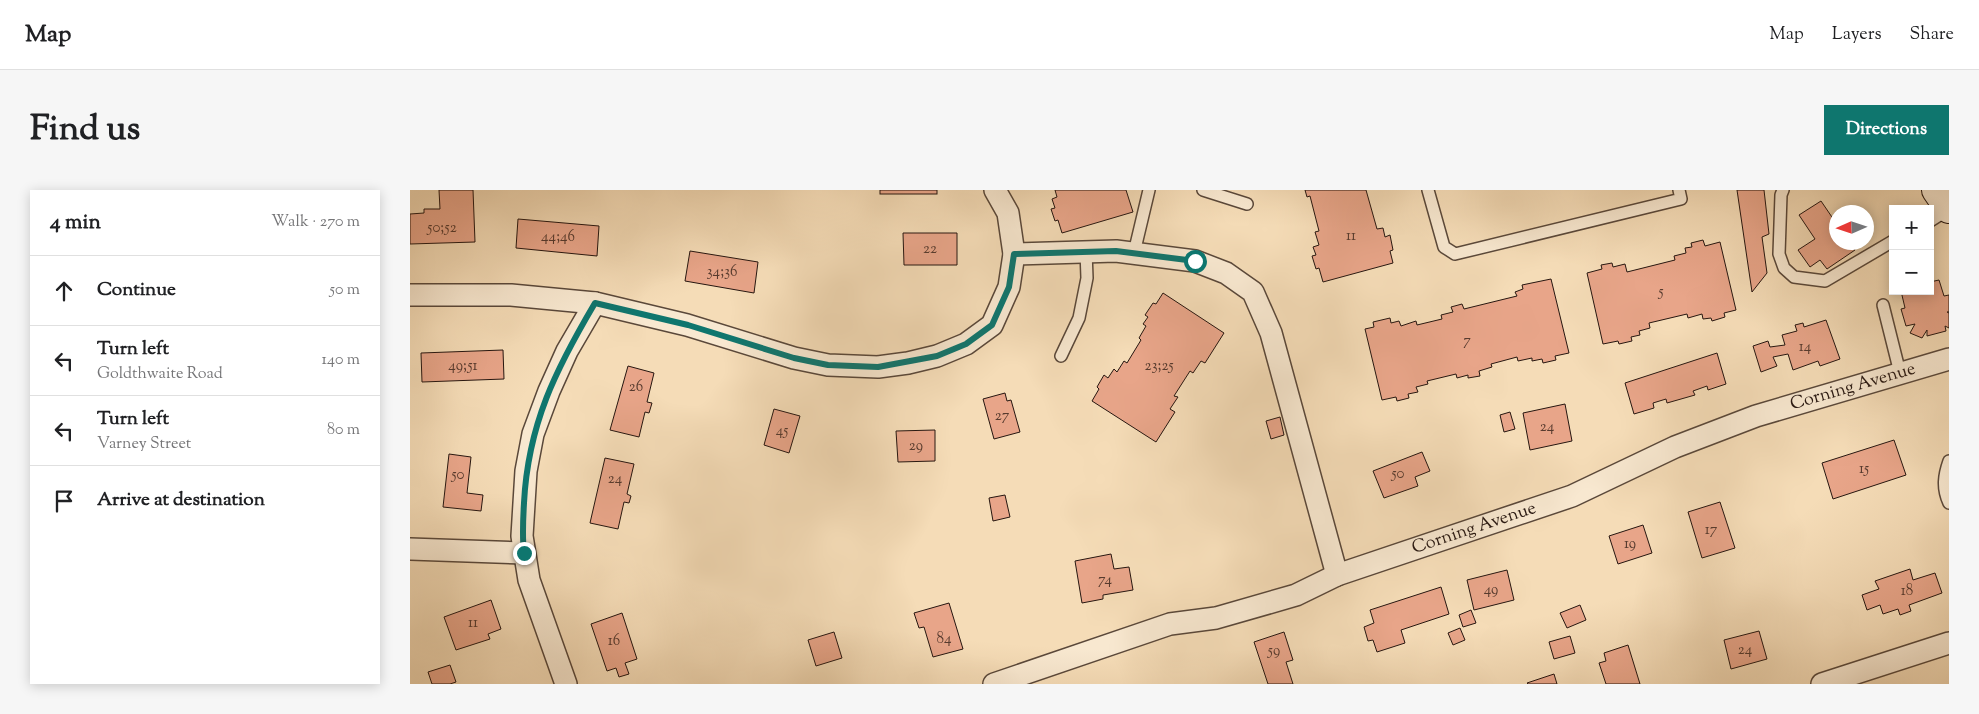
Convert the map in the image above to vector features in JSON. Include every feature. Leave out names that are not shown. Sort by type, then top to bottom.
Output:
[{"type":"main road","points":[[1936,190],[1949,209]]},
{"type":"street","points":[[410,295],[511,295],[595,303],[688,325],[794,358],[828,365],[878,367],[937,356],[966,344],[992,325],[1009,287],[1014,254],[1008,212],[995,190]]},
{"type":"street","points":[[1014,254],[1086,251],[1134,253],[1195,261],[1226,273],[1253,292],[1271,333],[1337,575]]},
{"type":"street","points":[[566,684],[528,580],[522,536],[526,471],[533,434],[567,351],[595,303]]},
{"type":"street","name":"Corning Avenue","points":[[994,684],[1170,624],[1216,618],[1261,606],[1308,590],[1337,575],[1572,496],[1675,447],[1756,416],[1949,359]]},
{"type":"street","points":[[410,549],[524,553]]},
{"type":"street","points":[[1822,684],[1949,643]]},
{"type":"lane","points":[[1134,253],[1149,190]]},
{"type":"lane","points":[[1203,190],[1247,204]]},
{"type":"lane","points":[[1428,190],[1444,247],[1455,254],[1681,199],[1679,190]]},
{"type":"lane","points":[[1783,190],[1781,195],[1779,254],[1784,268],[1794,277],[1825,281],[1889,243]]},
{"type":"lane","points":[[1934,218],[1949,209]]},
{"type":"lane","points":[[1061,356],[1079,318],[1086,278],[1086,251]]},
{"type":"lane","points":[[1883,305],[1900,373]]},
{"type":"lane","points":[[1949,461],[1944,476],[1945,495],[1949,503]]},
{"type":"building","points":[[439,190],[473,190],[475,242],[410,244],[410,214],[424,213],[424,209],[440,209]]},
{"type":"building","points":[[880,190],[937,190],[937,194],[880,194]]},
{"type":"building","points":[[1055,190],[1126,190],[1133,212],[1062,233],[1058,220],[1055,221],[1051,209],[1055,208],[1052,199],[1057,197]]},
{"type":"building","points":[[1305,190],[1366,190],[1377,229],[1383,228],[1385,237],[1390,235],[1393,250],[1390,251],[1393,263],[1323,282],[1319,268],[1316,269],[1312,256],[1316,255],[1313,247],[1319,245],[1315,232],[1319,231],[1310,196],[1307,197]]},
{"type":"building","points":[[1737,190],[1764,190],[1769,234],[1762,237],[1767,273],[1752,292]]},
{"type":"building","points":[[1821,201],[1829,213],[1829,250],[1855,250],[1827,269],[1820,260],[1810,267],[1798,250],[1815,239],[1799,215]]},
{"type":"building","points":[[518,219],[599,226],[597,256],[516,248]]},
{"type":"building","points":[[903,233],[957,233],[957,265],[904,265]]},
{"type":"building","points":[[1703,240],[1705,246],[1720,242],[1736,310],[1724,313],[1725,317],[1712,321],[1711,318],[1703,319],[1702,314],[1688,318],[1687,314],[1649,323],[1650,328],[1639,331],[1640,335],[1631,337],[1632,341],[1619,344],[1618,341],[1603,344],[1587,273],[1602,269],[1601,265],[1612,263],[1613,267],[1625,264],[1627,272],[1675,260],[1674,256],[1686,253],[1685,248],[1692,247],[1691,243]]},
{"type":"building","points":[[690,251],[758,262],[754,293],[685,281]]},
{"type":"building","points":[[1551,279],[1569,353],[1555,356],[1556,360],[1543,363],[1542,359],[1532,361],[1532,358],[1518,361],[1517,357],[1491,364],[1492,367],[1479,371],[1480,376],[1468,378],[1468,375],[1457,378],[1456,374],[1427,381],[1428,384],[1416,387],[1418,392],[1408,394],[1409,398],[1397,401],[1396,397],[1382,400],[1365,329],[1374,327],[1373,322],[1390,318],[1391,323],[1399,321],[1401,326],[1416,321],[1417,325],[1442,319],[1441,315],[1453,312],[1451,307],[1462,304],[1464,309],[1517,296],[1515,292],[1523,289],[1522,285]]},
{"type":"building","points":[[1939,280],[1944,296],[1949,295],[1949,312],[1947,312],[1949,313],[1949,328],[1945,326],[1946,331],[1927,336],[1927,330],[1922,338],[1910,333],[1915,324],[1906,326],[1901,309],[1905,308],[1902,295],[1934,295],[1934,281]]},
{"type":"building","points":[[1163,293],[1224,333],[1205,363],[1201,361],[1193,373],[1190,371],[1174,396],[1178,397],[1170,409],[1175,412],[1156,442],[1092,401],[1104,375],[1108,378],[1114,369],[1117,372],[1124,361],[1127,363],[1141,340],[1139,338],[1146,326],[1143,324],[1148,317],[1145,315],[1153,303],[1156,304]]},
{"type":"building","points":[[1826,320],[1840,359],[1820,366],[1818,361],[1793,370],[1788,354],[1773,357],[1777,366],[1761,372],[1753,346],[1768,341],[1770,347],[1785,345],[1782,335],[1797,331],[1795,325],[1803,323],[1804,327]]},
{"type":"building","points":[[503,350],[504,379],[422,382],[421,353]]},
{"type":"building","points":[[1717,353],[1726,384],[1708,390],[1707,386],[1693,391],[1695,395],[1667,403],[1666,399],[1653,403],[1654,408],[1634,414],[1625,383]]},
{"type":"building","points":[[628,366],[654,373],[647,402],[652,403],[649,413],[645,412],[639,437],[610,430]]},
{"type":"building","points":[[1005,393],[1007,401],[1011,400],[1020,432],[994,439],[983,399]]},
{"type":"building","points":[[1565,404],[1572,441],[1530,450],[1523,413]]},
{"type":"building","points":[[774,409],[800,416],[789,453],[764,445]]},
{"type":"building","points":[[1510,412],[1515,429],[1504,432],[1500,415]]},
{"type":"building","points":[[1280,417],[1284,435],[1271,439],[1266,421]]},
{"type":"building","points":[[935,430],[935,461],[898,462],[896,431]]},
{"type":"building","points":[[1894,440],[1906,475],[1833,499],[1822,463]]},
{"type":"building","points":[[1422,452],[1430,471],[1415,477],[1418,486],[1384,498],[1373,471]]},
{"type":"building","points":[[449,454],[471,457],[467,493],[483,495],[481,511],[443,507]]},
{"type":"building","points":[[605,458],[634,464],[627,494],[631,496],[629,503],[624,502],[618,529],[590,523]]},
{"type":"building","points":[[1005,495],[1010,517],[993,521],[989,498]]},
{"type":"building","points":[[1720,502],[1735,548],[1702,558],[1688,512]]},
{"type":"building","points":[[1643,525],[1652,553],[1618,564],[1609,536]]},
{"type":"building","points":[[1111,554],[1114,569],[1129,567],[1133,590],[1103,595],[1103,599],[1082,603],[1075,561]]},
{"type":"building","points":[[1910,569],[1913,580],[1935,573],[1942,593],[1909,605],[1911,611],[1900,615],[1898,609],[1883,614],[1880,605],[1867,610],[1862,595],[1879,589],[1875,581]]},
{"type":"building","points":[[1507,570],[1514,600],[1474,610],[1467,580]]},
{"type":"building","points":[[1441,587],[1449,614],[1401,630],[1405,643],[1377,652],[1373,640],[1368,641],[1364,627],[1374,623],[1370,610]]},
{"type":"building","points":[[491,600],[501,629],[488,634],[490,639],[456,650],[444,617]]},
{"type":"building","points":[[949,603],[963,649],[933,657],[924,627],[919,628],[914,613]]},
{"type":"building","points":[[1580,605],[1586,620],[1567,628],[1560,613]]},
{"type":"building","points":[[1471,610],[1476,623],[1463,627],[1459,615]]},
{"type":"building","points":[[622,613],[637,659],[625,663],[629,674],[619,677],[616,668],[607,671],[591,624]]},
{"type":"building","points":[[1460,628],[1465,640],[1453,645],[1448,633]]},
{"type":"building","points":[[1759,631],[1767,659],[1731,669],[1724,640]]},
{"type":"building","points":[[834,632],[842,658],[816,666],[808,640]]},
{"type":"building","points":[[1284,632],[1293,660],[1286,662],[1293,684],[1268,684],[1254,642]]},
{"type":"building","points":[[1570,636],[1575,653],[1554,659],[1549,642]]},
{"type":"building","points":[[1628,645],[1640,684],[1606,684],[1599,663],[1606,661],[1604,653]]},
{"type":"building","points":[[450,665],[456,682],[432,684],[428,672]]},
{"type":"building","points":[[1554,674],[1557,684],[1527,683]]},
{"type":"route","points":[[524,553],[522,536],[526,471],[533,434],[567,351],[595,303],[688,325],[794,358],[828,365],[878,367],[908,363],[937,356],[966,344],[992,325],[1009,287],[1014,254],[1116,251],[1195,261]]}]
